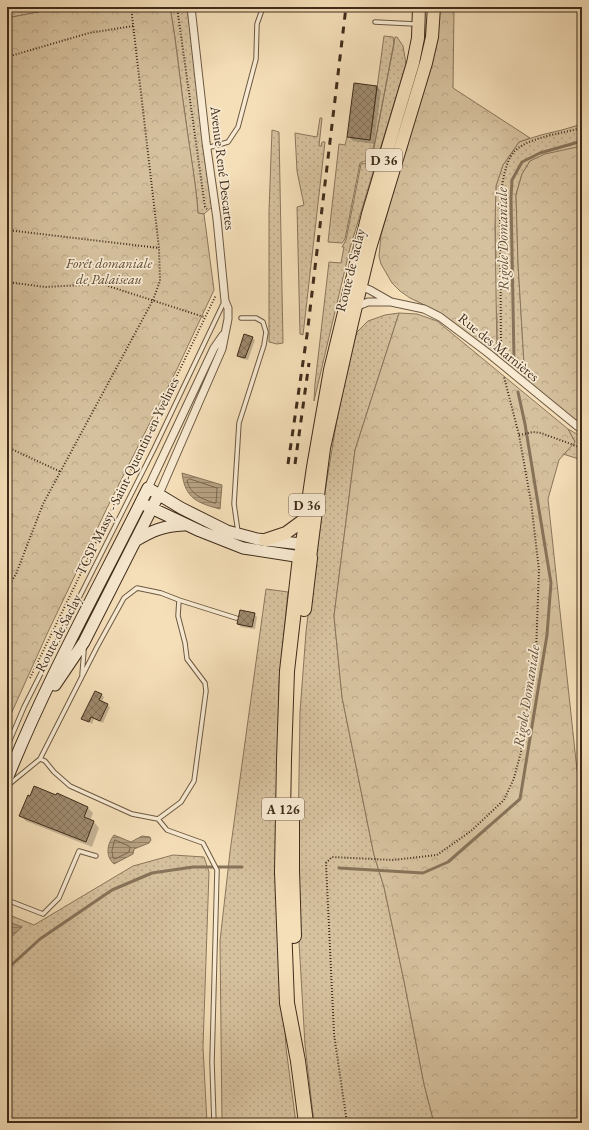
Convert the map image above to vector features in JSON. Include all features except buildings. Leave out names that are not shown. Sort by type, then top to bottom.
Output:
[{"type":"highway","name":"A 126","points":[[306,551],[293,760],[292,870],[298,1061],[306,1123]]},
{"type":"main road","name":"Route de Saclay","points":[[306,551],[368,214],[409,78],[418,38],[419,7]]},
{"type":"main road","name":"Route de Saclay","points":[[356,284],[370,248],[425,69],[432,37],[434,7]]},
{"type":"main road","name":"Route de Saclay","points":[[306,551],[305,519],[330,370],[350,309]]},
{"type":"main road","name":"Route de Saclay","points":[[7,779],[35,713],[148,488]]},
{"type":"main road","points":[[148,488],[180,508],[227,531],[306,551]]},
{"type":"main road","points":[[35,713],[84,642],[158,494]]},
{"type":"main road","points":[[141,503],[186,525],[243,548],[306,551]]},
{"type":"main road","points":[[265,540],[286,532],[305,519]]},
{"type":"main road","points":[[134,541],[159,528],[186,525]]},
{"type":"street","name":"Avenue René Descartes","points":[[158,494],[222,349],[228,319],[228,308],[225,301],[217,219],[207,148],[192,7]]},
{"type":"street","name":"Rue des Marnières","points":[[356,284],[391,302]]},
{"type":"street","name":"Rue des Marnières","points":[[350,309],[368,302],[391,302],[424,309],[440,318],[488,353],[582,430]]},
{"type":"street","points":[[148,488],[214,348],[226,332]]},
{"type":"lane","points":[[207,148],[228,142],[238,127],[256,59],[257,24],[263,7]]},
{"type":"lane","points":[[375,22],[418,24]]},
{"type":"lane","name":"TCSP Massy - Saint-Quentin-en-Yvelines","points":[[7,747],[24,707],[154,449],[225,301]]},
{"type":"lane","points":[[239,535],[234,504],[239,423],[262,353],[266,332],[263,322],[256,318],[241,318]]},
{"type":"lane","points":[[7,786],[40,760],[81,678],[124,598],[137,588],[161,593],[236,618]]},
{"type":"lane","points":[[158,819],[181,802],[194,781],[206,691],[205,683],[187,659],[185,643],[178,616],[179,600]]},
{"type":"lane","points":[[81,678],[84,642]]},
{"type":"lane","points":[[40,760],[45,761],[54,772],[70,786],[132,814],[158,819],[167,830],[203,843],[217,870],[212,1062],[214,1123]]},
{"type":"lane","points":[[7,900],[43,914],[59,898],[79,850],[96,856]]},
{"type":"path","points":[[7,589],[16,574],[43,504],[153,300],[160,281],[159,248],[131,7]]},
{"type":"path","points":[[177,7],[205,208],[209,212]]},
{"type":"path","points":[[7,56],[89,33],[133,26]]},
{"type":"path","points":[[501,356],[500,209],[501,189],[506,169],[513,153],[521,146],[531,141],[582,128]]},
{"type":"path","points":[[7,230],[159,248]]},
{"type":"path","points":[[7,282],[45,288],[102,284],[204,317]]},
{"type":"path","points":[[30,679],[218,290]]},
{"type":"path","points":[[347,1123],[334,1034],[326,863],[332,857],[393,860],[437,855],[471,831],[504,800],[521,752],[536,652],[539,570],[531,502],[519,434],[503,375]]},
{"type":"path","points":[[519,434],[541,432],[582,448]]},
{"type":"path","points":[[7,447],[61,472]]},
{"type":"green space","points":[[7,7],[64,7],[7,18]]},
{"type":"green space","name":"Forêt domaniale de Palaiseau","points":[[64,7],[170,7],[198,213],[204,214],[214,290],[178,367],[107,508],[47,634],[7,723],[7,528],[13,514],[7,511],[7,18]]},
{"type":"green space","points":[[170,7],[187,7],[212,207],[204,214],[198,213]]},
{"type":"green space","points":[[440,7],[454,7],[453,88],[530,138],[519,142],[503,165],[496,186],[495,227],[497,356],[439,312],[410,298],[400,291],[392,283],[381,264],[379,256],[381,235],[427,76]]},
{"type":"green space","points":[[384,36],[393,37],[394,44],[375,141],[370,158],[360,163],[345,239],[342,243],[328,242],[339,144],[345,145],[347,137],[370,140]]},
{"type":"green space","points":[[395,37],[397,37],[403,46],[406,64],[350,248],[314,401],[329,262],[341,263],[344,247],[342,247],[346,240],[361,164],[368,163],[372,159]]},
{"type":"green space","points":[[320,118],[322,118],[319,146],[321,146],[322,142],[325,142],[303,335],[300,334],[297,207],[304,205],[297,171],[295,133],[317,137]]},
{"type":"green space","points":[[582,124],[582,146],[530,161],[522,174],[516,194],[518,263],[525,380],[497,356],[497,318],[494,291],[496,257],[496,186],[503,165],[519,142]]},
{"type":"green space","points":[[272,130],[279,132],[283,343],[277,344],[269,342],[269,211]]},
{"type":"green space","points":[[582,146],[582,425],[572,419],[525,380],[518,263],[516,195],[522,174],[530,161],[545,154]]},
{"type":"green space","points":[[399,313],[355,450],[334,616],[342,697],[374,855],[384,887],[424,1084],[434,1123],[314,1123],[305,1045],[297,907],[300,712],[306,632],[316,546],[338,413],[350,355],[357,332],[368,321],[385,315]]},
{"type":"green space","points":[[399,313],[417,314],[437,321],[568,429],[575,442],[559,460],[548,499],[577,770],[582,793],[582,1123],[434,1123],[424,1084],[404,981],[384,887],[374,855],[342,697],[334,616],[355,450]]},
{"type":"green space","points":[[568,429],[582,437],[582,460],[563,454],[575,442]]},
{"type":"green space","points":[[266,589],[288,592],[279,682],[276,851],[286,1048],[296,1123],[222,1123],[220,941],[230,852]]},
{"type":"green space","points":[[173,855],[204,857],[209,872],[203,1047],[207,1123],[7,1123],[7,914],[34,925],[133,866]]},
{"type":"water","points":[[182,473],[222,485],[220,509],[199,502],[189,494]]},
{"type":"water","points":[[114,835],[131,842],[142,836],[150,837],[151,840],[149,843],[134,849],[133,854],[114,864],[109,857],[108,850]]},
{"type":"water","points":[[7,921],[22,927],[7,941]]},
{"type":"waterway","name":"Rigole Domaniale","points":[[514,359],[511,198],[512,180],[522,162],[540,153],[582,141]]},
{"type":"waterway","name":"Rigole Domaniale","points":[[339,868],[423,873],[448,862],[520,799],[547,635],[551,583],[525,424],[518,392]]},
{"type":"waterway","points":[[7,969],[40,939],[112,890],[152,873],[193,867],[242,867]]},
{"type":"railway","points":[[288,464],[307,335],[346,7]]},
{"type":"railway","points":[[295,464],[309,363]]}]
